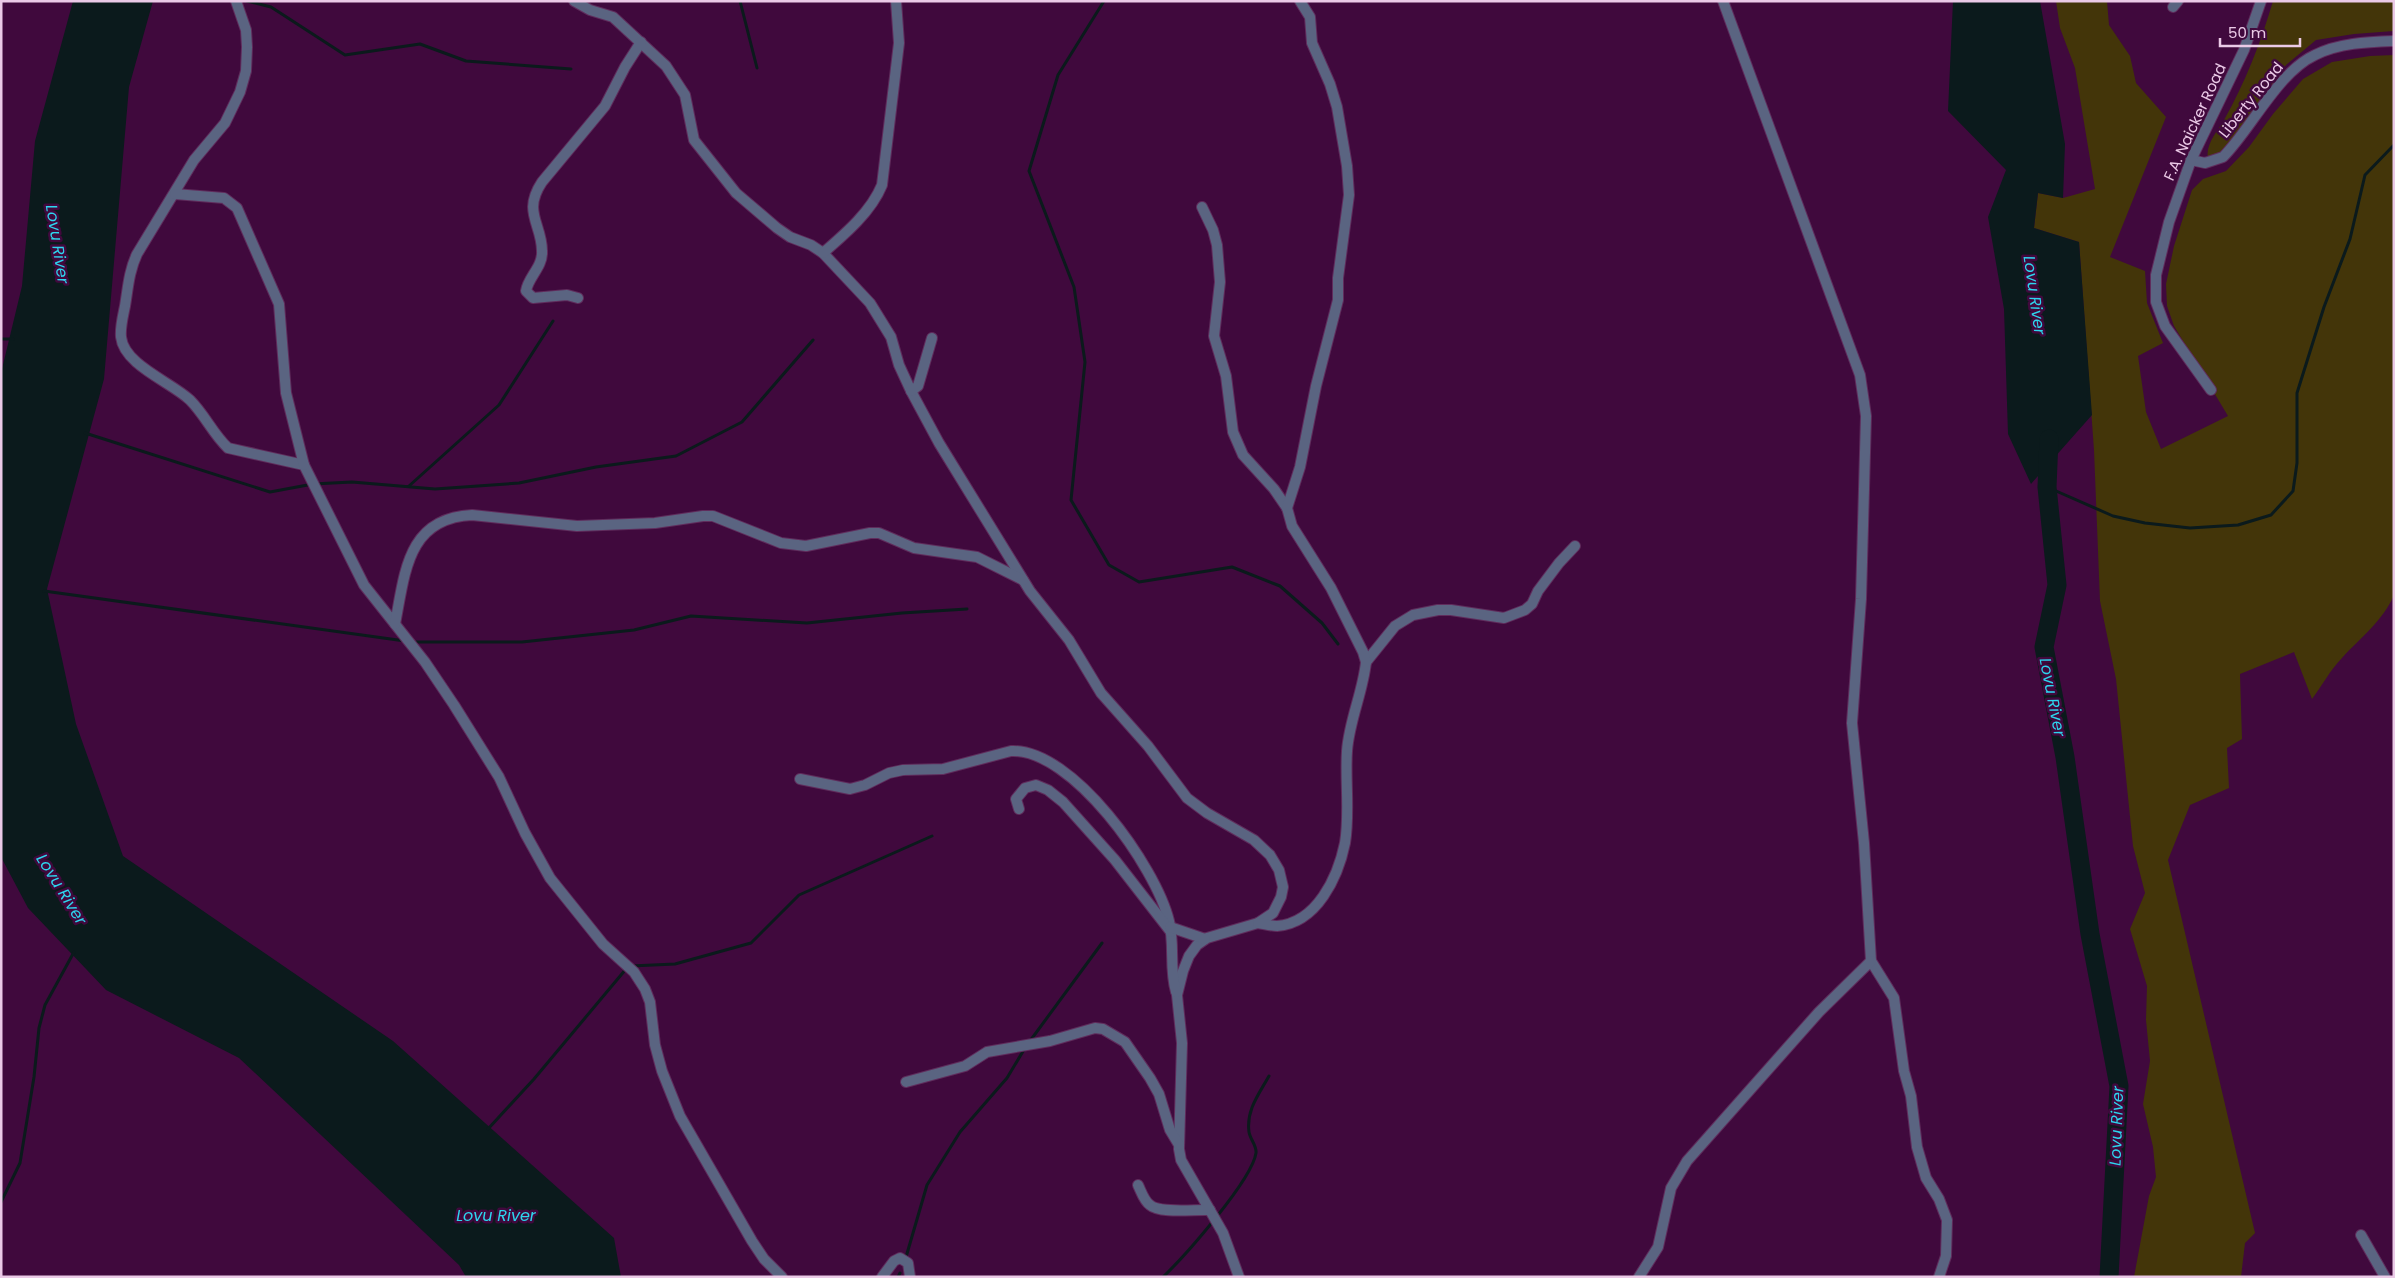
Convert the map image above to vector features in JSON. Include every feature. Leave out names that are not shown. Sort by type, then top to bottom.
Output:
[{"type":"street","points":[[236,1],[246,30],[244,80],[225,123],[194,160],[137,254],[131,267],[121,330],[124,348],[136,362],[179,390],[201,412],[228,448],[304,465]]},
{"type":"street","points":[[574,1],[590,10],[613,17],[641,42],[676,78],[685,95],[694,140],[730,186],[746,203],[777,228],[790,237],[811,244],[823,253],[870,303],[884,323],[911,391],[939,443],[1023,580],[1069,640],[1101,694],[1148,746],[1180,791],[1199,808],[1254,840],[1270,855],[1282,878],[1281,897],[1273,913],[1258,923],[1205,940],[1189,956],[1177,996]]},
{"type":"street","points":[[823,253],[865,212],[877,197],[882,185],[899,43],[896,1]]},
{"type":"street","points":[[1287,508],[1300,467],[1316,386],[1338,300],[1338,278],[1345,238],[1348,195],[1347,166],[1337,107],[1330,84],[1312,43],[1310,17],[1300,1]]},
{"type":"street","points":[[1724,1],[1860,375],[1865,398],[1861,599],[1852,723],[1864,843],[1871,962],[1894,998],[1904,1071],[1911,1096],[1917,1147],[1926,1178],[1939,1199],[1947,1220],[1946,1256],[1939,1277]]},
{"type":"street","name":"F.A. Naicker Road","points":[[2211,390],[2165,326],[2156,302],[2156,275],[2161,248],[2190,160],[2244,50],[2261,1]]},
{"type":"street","name":"Liberty Road","points":[[2190,160],[2205,163],[2223,157],[2292,71],[2314,55],[2349,45],[2394,41]]},
{"type":"street","points":[[578,298],[567,295],[534,298],[526,291],[541,260],[542,251],[535,225],[534,201],[542,182],[605,106],[625,67],[641,42]]},
{"type":"street","points":[[175,194],[224,198],[237,208],[278,304],[286,393],[304,465],[364,585],[425,662],[454,705],[499,777],[524,833],[550,878],[603,944],[628,966],[643,984],[650,1002],[655,1044],[662,1071],[680,1116],[752,1241],[764,1259],[782,1277]]},
{"type":"street","points":[[1202,207],[1213,230],[1217,245],[1220,282],[1214,336],[1226,376],[1233,432],[1243,455],[1274,489],[1287,508],[1292,526],[1331,588],[1364,652],[1366,662],[1347,751],[1345,843],[1331,884],[1322,900],[1296,920],[1277,926],[1258,923]]},
{"type":"street","points":[[911,391],[918,386],[932,338]]},
{"type":"street","points":[[395,624],[406,566],[414,547],[434,525],[455,516],[511,518],[577,526],[655,523],[714,516],[765,538],[781,543],[806,546],[874,532],[914,548],[977,557],[1023,580]]},
{"type":"street","points":[[1366,662],[1395,626],[1414,614],[1450,610],[1504,618],[1525,610],[1575,546]]},
{"type":"street","points":[[800,779],[850,789],[865,785],[889,773],[903,770],[943,769],[1011,751],[1032,752],[1063,772],[1104,809],[1145,864],[1163,904],[1171,929],[1172,971],[1177,996],[1182,1043],[1179,1145],[1181,1160],[1223,1233],[1239,1277]]},
{"type":"street","points":[[1019,809],[1016,799],[1025,788],[1036,785],[1052,793],[1115,860],[1171,929],[1205,940]]},
{"type":"street","points":[[1639,1277],[1658,1247],[1671,1188],[1687,1161],[1796,1036],[1871,962]]},
{"type":"street","points":[[906,1082],[965,1066],[987,1052],[1050,1041],[1094,1028],[1103,1029],[1125,1042],[1134,1054],[1159,1094],[1170,1130],[1179,1145]]},
{"type":"street","points":[[1138,1185],[1147,1201],[1154,1208],[1166,1210],[1210,1210]]},
{"type":"street","points":[[2361,1235],[2385,1277]]},
{"type":"street","points":[[882,1277],[894,1261],[900,1258],[908,1263],[910,1277]]},
{"type":"shaded area","points":[[2056,1],[2107,1],[2109,25],[2130,56],[2136,83],[2166,117],[2110,257],[2145,271],[2147,303],[2163,343],[2138,356],[2146,412],[2161,449],[2228,416],[2174,326],[2167,306],[2166,284],[2174,246],[2192,190],[2203,179],[2226,171],[2249,147],[2273,114],[2303,79],[2332,62],[2370,56],[2394,55],[2394,595],[2384,613],[2338,663],[2312,699],[2294,652],[2240,674],[2242,739],[2227,748],[2229,788],[2190,805],[2168,860],[2255,1233],[2245,1243],[2241,1277],[2134,1277],[2149,1196],[2156,1177],[2153,1147],[2143,1104],[2150,1061],[2146,1020],[2147,986],[2130,929],[2145,893],[2133,846],[2116,679],[2100,601],[2094,450],[2079,242],[2034,228],[2038,193],[2063,198],[2095,189],[2075,68],[2060,28]]},
{"type":"shaded area","points":[[2273,1],[2394,1],[2394,31],[2354,34],[2316,40],[2286,65],[2263,101],[2225,152],[2208,158],[2210,143],[2232,106],[2252,62]]},
{"type":"water","name":"Lovu River","points":[[73,1],[153,1],[129,87],[104,379],[47,589],[76,724],[123,856],[393,1041],[614,1238],[621,1277],[466,1277],[459,1265],[239,1058],[106,990],[28,908],[1,857],[1,373],[22,286],[35,141]]},
{"type":"water","points":[[1953,1],[2040,1],[2065,144],[2063,198],[2038,193],[2034,228],[2079,242],[2092,415],[2031,484],[2008,434],[2004,309],[1988,217],[2006,170],[1948,111]]},
{"type":"waterway","points":[[247,1],[271,7],[345,55],[420,44],[466,61],[571,69]]},
{"type":"waterway","points":[[740,1],[757,68]]},
{"type":"waterway","points":[[1104,1],[1058,75],[1029,171],[1074,287],[1085,362],[1071,500],[1109,565],[1139,582],[1232,567],[1280,586],[1322,623],[1338,644]]},
{"type":"waterway","points":[[2047,487],[2113,516],[2145,523],[2190,528],[2238,525],[2271,515],[2293,491],[2297,463],[2297,393],[2324,307],[2350,239],[2365,175],[2394,145]]},
{"type":"waterway","points":[[409,486],[499,405],[553,321]]},
{"type":"waterway","points":[[1,339],[13,339]]},
{"type":"waterway","points":[[85,433],[270,492],[313,484],[352,482],[435,489],[519,483],[596,467],[676,456],[742,422],[813,340]]},
{"type":"waterway","name":"Lovu River","points":[[2049,439],[2047,487],[2057,585],[2044,647],[2065,757],[2090,934],[2119,1086],[2109,1277]]},
{"type":"waterway","points":[[44,591],[405,641]]},
{"type":"waterway","points":[[411,642],[522,642],[634,630],[691,616],[807,623],[902,613],[967,609]]},
{"type":"waterway","points":[[631,966],[675,964],[751,943],[799,895],[932,836]]},
{"type":"waterway","points":[[1030,1041],[1102,943]]},
{"type":"waterway","points":[[1,1202],[20,1163],[34,1077],[39,1028],[45,1005],[74,952]]},
{"type":"waterway","points":[[488,1129],[534,1079],[626,969]]},
{"type":"waterway","points":[[906,1257],[927,1185],[960,1132],[1007,1078],[1025,1048]]},
{"type":"waterway","points":[[1163,1277],[1186,1253],[1231,1199],[1252,1165],[1256,1150],[1249,1132],[1249,1116],[1269,1076]]},
{"type":"waterway","points":[[898,1277],[900,1273]]}]
